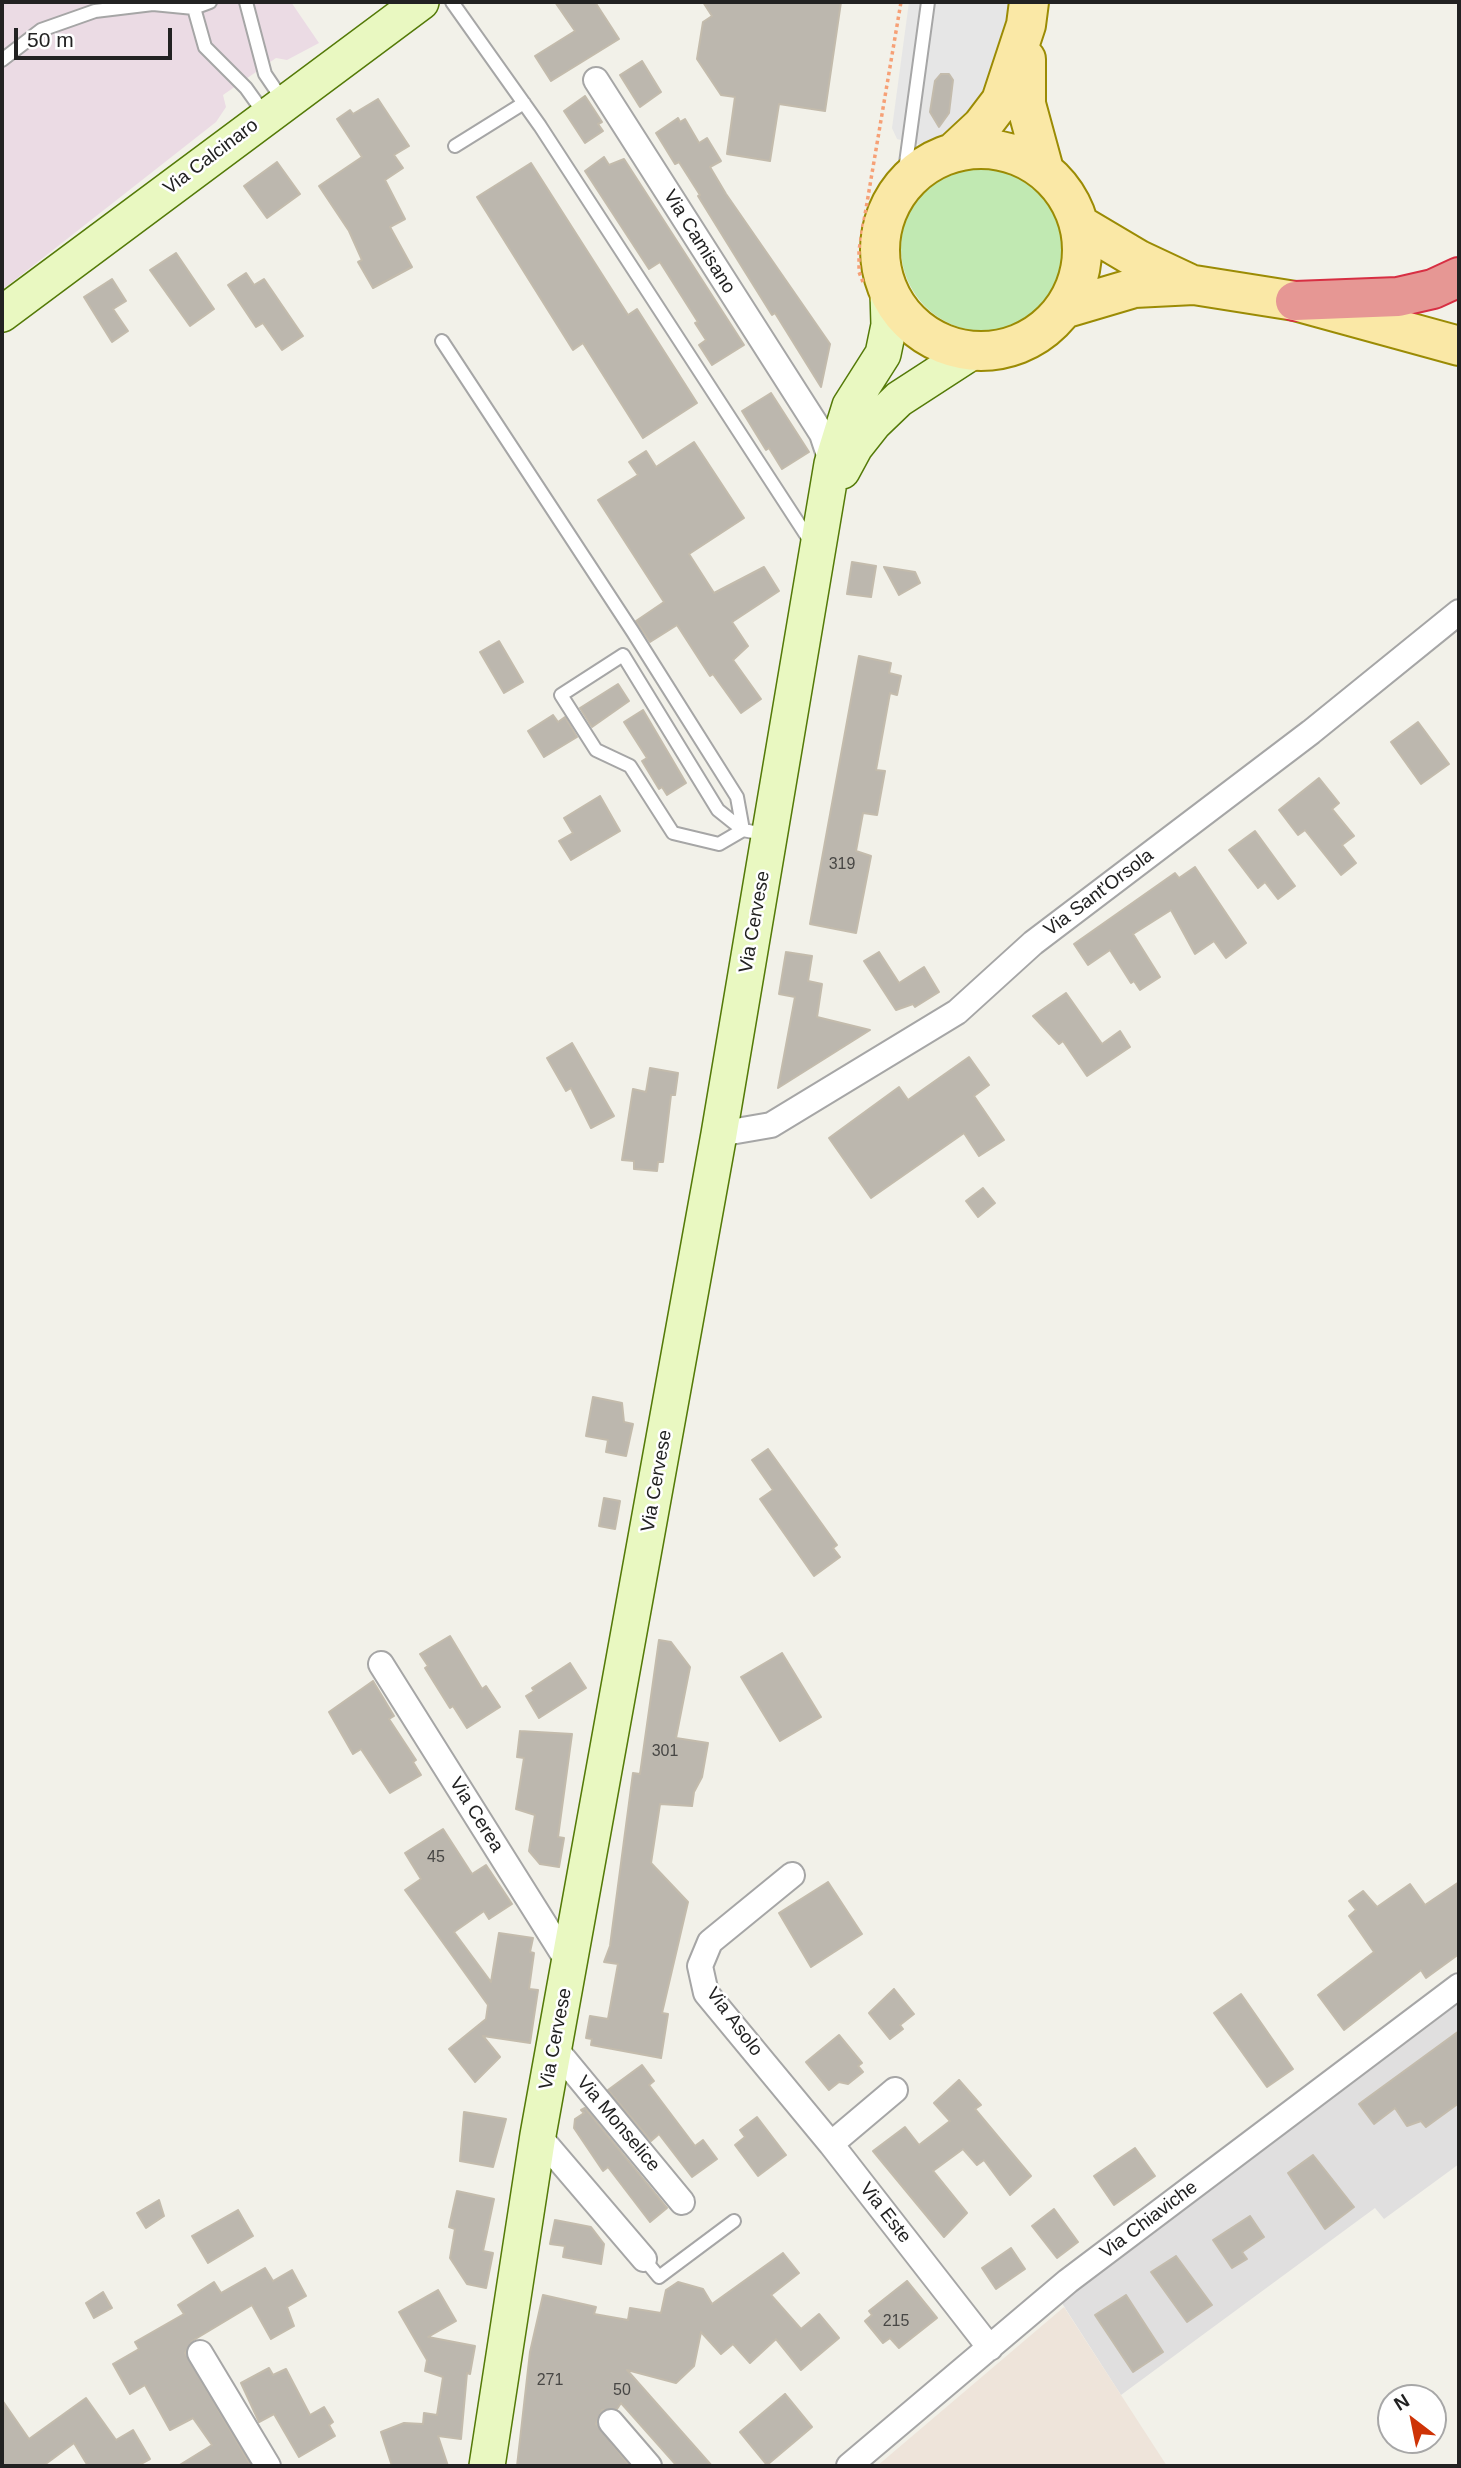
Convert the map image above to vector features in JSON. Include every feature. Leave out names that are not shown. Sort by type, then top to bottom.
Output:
[{"type":"highway","points":[[1295,300],[1398,297],[1433,289],[1459,277]]},
{"type":"main road","name":"Via Calcinaro","points":[[2,314],[421,2]]},
{"type":"main road","points":[[953,153],[982,126],[1001,101],[1028,13]]},
{"type":"main road","points":[[1028,13],[1026,104],[1044,170]]},
{"type":"main road","points":[[985,148],[1006,152],[1044,170],[1067,194],[1080,225],[1081,264],[1077,284],[1063,309],[1039,334],[1007,348],[973,351],[946,345],[922,333],[902,314],[888,291],[880,255],[882,230],[890,206],[903,186],[925,165],[953,153],[985,148]]},
{"type":"main road","points":[[1080,225],[1139,260],[1194,285]]},
{"type":"main road","points":[[1063,309],[1134,288],[1194,285],[1295,300],[1459,346]]},
{"type":"main road","name":"Via Cervese","points":[[487,2466],[538,2135],[719,1134],[756,832],[818,553],[831,480],[850,406],[883,355],[889,325],[888,291]]},
{"type":"main road","name":"Via Cervese","points":[[831,480],[874,422],[899,399],[973,351]]},
{"type":"street","name":"Via Camisano","points":[[596,80],[822,434],[831,480]]},
{"type":"street","points":[[802,404],[823,408],[850,406]]},
{"type":"street","name":"Via Sant'Orsola","points":[[719,1134],[771,1125],[957,1012],[1033,943],[1311,732],[1459,612]]},
{"type":"street","name":"Via Cerea","points":[[381,1664],[570,1965]]},
{"type":"street","name":"Via Asolo","points":[[792,1875],[710,1942],[700,1966],[706,1993],[831,2144]]},
{"type":"street","name":"Via Chiaviche","points":[[849,2466],[1068,2281],[1459,1986]]},
{"type":"street","name":"Via Monselice","points":[[554,2046],[682,2202]]},
{"type":"street","points":[[831,2144],[895,2090]]},
{"type":"street","points":[[538,2135],[644,2259]]},
{"type":"street","name":"Via Este","points":[[831,2144],[990,2348]]},
{"type":"street","points":[[201,2353],[268,2466]]},
{"type":"street","points":[[611,2422],[649,2466]]},
{"type":"lane","points":[[2,60],[41,30],[95,11],[153,3],[194,8],[209,2]]},
{"type":"lane","points":[[246,2],[276,109]]},
{"type":"lane","points":[[452,2],[524,103],[818,553]]},
{"type":"lane","points":[[903,186],[928,2]]},
{"type":"lane","points":[[194,8],[205,47],[246,88],[276,109]]},
{"type":"lane","points":[[455,146],[524,103]]},
{"type":"lane","points":[[442,341],[633,632],[737,797],[756,832]]},
{"type":"lane","points":[[623,655],[718,810],[756,832],[719,844],[673,833],[630,766],[596,750],[561,695],[623,655]]},
{"type":"lane","points":[[644,2259],[659,2277],[734,2221]]},
{"type":"shaded area","points":[[2,2],[291,2],[319,43],[287,60],[276,58],[223,95],[226,107],[216,122],[2,290]]},
{"type":"shaded area","points":[[909,2],[1010,2],[995,88],[954,134],[928,147],[897,139],[892,128]]},
{"type":"shaded area","points":[[1459,1993],[1459,2164],[1384,2219],[1375,2208],[1121,2395],[1058,2297]]},
{"type":"shaded area","points":[[1064,2307],[1167,2466],[877,2466]]},
{"type":"green space","points":[[984,165],[1016,171],[1043,189],[1061,216],[1067,248],[1061,280],[1043,307],[1016,325],[984,331],[952,325],[925,307],[907,280],[901,248],[907,216],[925,189],[952,171]]},
{"type":"building","points":[[555,2],[595,2],[619,39],[551,81],[535,56],[575,31]]},
{"type":"building","points":[[703,2],[841,2],[825,111],[779,104],[770,161],[727,154],[735,97],[721,95],[697,59],[703,22],[712,16]]},
{"type":"building","points":[[642,61],[661,92],[640,107],[620,75]]},
{"type":"building","points":[[941,74],[949,74],[953,80],[949,113],[939,127],[930,112],[935,81]]},
{"type":"building","points":[[585,96],[602,122],[598,124],[603,131],[585,143],[564,111]]},
{"type":"building","points":[[378,99],[409,146],[394,155],[403,168],[385,180],[405,219],[390,227],[412,267],[373,288],[358,262],[362,260],[349,231],[319,186],[362,157],[337,119],[350,110],[353,114]]},
{"type":"building","points":[[678,118],[680,122],[685,119],[699,143],[707,138],[721,161],[710,167],[726,194],[830,344],[821,387],[775,313],[772,315],[679,162],[675,164],[656,133]]},
{"type":"building","points":[[604,157],[609,165],[624,159],[744,345],[712,365],[699,345],[706,340],[695,323],[698,322],[660,262],[649,269],[585,171]]},
{"type":"building","points":[[277,162],[300,194],[267,218],[244,186]]},
{"type":"building","points":[[531,163],[628,315],[637,309],[697,403],[643,438],[583,343],[573,350],[477,197]]},
{"type":"building","points":[[176,253],[214,309],[190,326],[150,270]]},
{"type":"building","points":[[246,273],[254,285],[264,279],[303,336],[282,350],[263,323],[256,327],[228,285]]},
{"type":"building","points":[[112,279],[126,301],[113,309],[128,331],[112,342],[84,297]]},
{"type":"building","points":[[771,393],[809,452],[782,469],[769,448],[766,450],[742,411]]},
{"type":"building","points":[[694,442],[744,518],[689,554],[714,593],[764,567],[779,591],[732,622],[748,646],[733,660],[761,699],[741,713],[713,674],[710,676],[677,625],[650,642],[636,621],[664,602],[598,500],[638,475],[629,462],[646,451],[656,467]]},
{"type":"building","points":[[852,562],[876,566],[871,597],[847,594]]},
{"type":"building","points":[[884,567],[915,572],[920,583],[899,595]]},
{"type":"building","points":[[499,641],[523,682],[504,693],[480,652]]},
{"type":"building","points":[[859,656],[891,663],[889,673],[901,676],[897,695],[890,693],[876,770],[885,771],[877,815],[863,813],[856,851],[871,856],[856,933],[810,924]]},
{"type":"building","points":[[618,684],[629,701],[592,727],[580,708]]},
{"type":"building","points":[[643,710],[686,783],[667,795],[662,787],[659,789],[642,761],[647,758],[624,722]]},
{"type":"building","points":[[553,715],[558,722],[565,717],[577,737],[544,757],[528,731]]},
{"type":"building","points":[[1418,722],[1449,764],[1421,784],[1391,742]]},
{"type":"building","points":[[1319,778],[1339,803],[1332,809],[1354,836],[1342,845],[1356,863],[1341,875],[1305,830],[1298,835],[1279,810]]},
{"type":"building","points":[[600,796],[620,831],[571,860],[559,841],[573,833],[564,818]]},
{"type":"building","points":[[1255,831],[1295,886],[1278,899],[1265,882],[1258,888],[1229,850]]},
{"type":"building","points":[[1195,867],[1246,943],[1226,958],[1214,941],[1195,954],[1171,910],[1133,934],[1160,977],[1140,990],[1134,981],[1131,983],[1110,950],[1088,965],[1074,944],[1175,873],[1179,878]]},
{"type":"building","points":[[786,952],[812,956],[808,981],[822,984],[817,1017],[870,1030],[778,1088],[795,997],[779,994]]},
{"type":"building","points":[[879,952],[899,983],[924,967],[939,992],[915,1007],[913,1004],[896,1010],[864,961]]},
{"type":"building","points":[[1066,993],[1102,1044],[1120,1031],[1130,1047],[1087,1076],[1063,1041],[1059,1044],[1033,1016]]},
{"type":"building","points":[[572,1043],[614,1116],[591,1128],[571,1088],[566,1091],[547,1058]]},
{"type":"building","points":[[969,1057],[989,1085],[974,1096],[1004,1140],[979,1156],[964,1133],[871,1198],[829,1138],[899,1087],[908,1100]]},
{"type":"building","points":[[650,1068],[678,1073],[675,1095],[671,1095],[663,1162],[658,1162],[657,1171],[634,1169],[634,1161],[622,1160],[633,1089],[646,1092]]},
{"type":"building","points":[[983,1188],[995,1203],[978,1217],[966,1201]]},
{"type":"building","points":[[593,1397],[622,1403],[624,1422],[633,1424],[626,1456],[606,1452],[608,1440],[586,1436]]},
{"type":"building","points":[[768,1449],[837,1545],[833,1548],[840,1557],[814,1576],[760,1499],[773,1490],[752,1460]]},
{"type":"building","points":[[604,1498],[620,1501],[615,1529],[599,1526]]},
{"type":"building","points":[[450,1636],[482,1689],[486,1686],[500,1707],[467,1728],[453,1706],[450,1708],[425,1668],[428,1666],[420,1654]]},
{"type":"building","points":[[659,1640],[671,1642],[690,1667],[676,1738],[708,1743],[702,1777],[694,1792],[692,1806],[660,1804],[651,1863],[688,1902],[662,2013],[668,2014],[661,2058],[591,2045],[592,2039],[586,2038],[590,2016],[608,2019],[618,1964],[604,1962],[610,1946],[633,1773],[640,1774]]},
{"type":"building","points":[[782,1653],[821,1717],[780,1741],[741,1677]]},
{"type":"building","points":[[570,1663],[586,1688],[539,1718],[526,1696],[534,1691],[532,1688]]},
{"type":"building","points":[[373,1681],[394,1716],[389,1719],[416,1760],[413,1762],[421,1775],[390,1793],[361,1749],[353,1754],[329,1712]]},
{"type":"building","points":[[520,1731],[572,1734],[558,1837],[564,1838],[559,1867],[540,1864],[529,1851],[535,1815],[516,1809],[524,1758],[517,1757]]},
{"type":"building","points":[[443,1829],[472,1874],[486,1865],[512,1904],[489,1919],[484,1911],[454,1932],[491,1982],[499,1933],[533,1938],[530,1952],[534,1953],[529,1989],[538,1990],[530,2043],[483,2036],[500,2057],[475,2082],[449,2049],[486,2019],[488,2005],[405,1890],[421,1879],[405,1853]]},
{"type":"building","points":[[828,1882],[862,1934],[811,1967],[779,1913]]},
{"type":"building","points":[[1459,1882],[1459,1954],[1426,1978],[1421,1970],[1344,2030],[1318,1995],[1374,1952],[1349,1916],[1356,1910],[1349,1901],[1363,1891],[1377,1907],[1410,1884],[1425,1905]]},
{"type":"building","points":[[894,1989],[914,2014],[900,2025],[903,2029],[890,2039],[869,2013]]},
{"type":"building","points":[[1241,1994],[1293,2069],[1267,2087],[1214,2013]]},
{"type":"building","points":[[1459,2031],[1459,2103],[1426,2127],[1421,2121],[1407,2126],[1395,2108],[1374,2124],[1359,2104]]},
{"type":"building","points":[[839,2035],[862,2063],[858,2066],[863,2072],[848,2084],[839,2082],[829,2090],[806,2062]]},
{"type":"building","points":[[642,2065],[654,2081],[649,2085],[695,2146],[703,2140],[717,2159],[692,2177],[659,2134],[651,2141],[608,2090]]},
{"type":"building","points":[[959,2080],[981,2105],[975,2109],[1031,2176],[1010,2195],[984,2160],[977,2165],[963,2149],[933,2171],[967,2213],[944,2237],[873,2151],[905,2127],[919,2145],[950,2121],[934,2103]]},
{"type":"building","points":[[585,2108],[667,2208],[650,2222],[608,2167],[603,2171],[574,2128],[575,2119],[584,2113],[581,2110]]},
{"type":"building","points":[[464,2112],[506,2119],[493,2167],[460,2161]]},
{"type":"building","points":[[757,2117],[786,2155],[758,2176],[735,2145],[745,2137],[740,2130]]},
{"type":"building","points":[[1135,2148],[1155,2176],[1114,2205],[1094,2176]]},
{"type":"building","points":[[1313,2155],[1354,2207],[1325,2229],[1288,2173]]},
{"type":"building","points":[[457,2191],[494,2199],[483,2251],[493,2253],[486,2288],[467,2284],[450,2258],[455,2229],[449,2227]]},
{"type":"building","points":[[159,2200],[164,2216],[146,2228],[137,2213]]},
{"type":"building","points":[[1054,2209],[1078,2242],[1057,2258],[1032,2226]]},
{"type":"building","points":[[238,2210],[253,2236],[208,2263],[192,2236]]},
{"type":"building","points":[[1250,2216],[1264,2237],[1242,2252],[1247,2259],[1232,2268],[1213,2240]]},
{"type":"building","points":[[555,2220],[591,2227],[604,2244],[601,2264],[563,2257],[565,2246],[550,2244]]},
{"type":"building","points":[[1011,2248],[1025,2269],[996,2289],[982,2268]]},
{"type":"building","points":[[783,2253],[799,2273],[771,2295],[801,2329],[819,2314],[839,2338],[801,2370],[776,2339],[750,2363],[733,2344],[721,2354],[701,2332],[694,2366],[676,2383],[627,2370],[712,2466],[677,2466],[621,2403],[617,2409],[602,2410],[596,2424],[630,2466],[517,2466],[530,2352],[543,2295],[596,2307],[594,2314],[628,2320],[630,2308],[661,2313],[666,2290],[678,2282],[703,2289],[712,2304]]},
{"type":"building","points":[[1176,2256],[1212,2305],[1187,2322],[1151,2272]]},
{"type":"building","points":[[265,2268],[273,2281],[292,2270],[306,2296],[287,2307],[294,2326],[271,2339],[252,2305],[192,2341],[185,2353],[251,2466],[178,2466],[212,2445],[193,2418],[170,2430],[145,2385],[130,2394],[113,2364],[139,2349],[135,2342],[184,2314],[178,2305],[214,2282],[221,2293]]},
{"type":"building","points":[[907,2281],[937,2318],[899,2348],[890,2338],[883,2343],[865,2321],[872,2315],[869,2311]]},
{"type":"building","points":[[438,2290],[456,2321],[428,2337],[475,2346],[470,2374],[467,2373],[461,2439],[438,2436],[448,2466],[392,2466],[381,2432],[404,2423],[423,2424],[424,2413],[437,2415],[443,2377],[425,2371],[427,2360],[399,2312]]},
{"type":"building","points":[[103,2292],[112,2308],[94,2318],[86,2303]]},
{"type":"building","points":[[1126,2295],[1163,2352],[1133,2372],[1095,2315]]},
{"type":"building","points":[[269,2368],[273,2375],[286,2369],[310,2415],[324,2407],[333,2422],[329,2425],[335,2436],[299,2457],[274,2414],[259,2422],[241,2383]]},
{"type":"building","points":[[785,2394],[812,2427],[767,2465],[740,2432]]},
{"type":"building","points":[[86,2398],[116,2440],[133,2430],[150,2459],[137,2466],[88,2466],[74,2443],[43,2466],[2,2466],[2,2400],[29,2439]]}]
